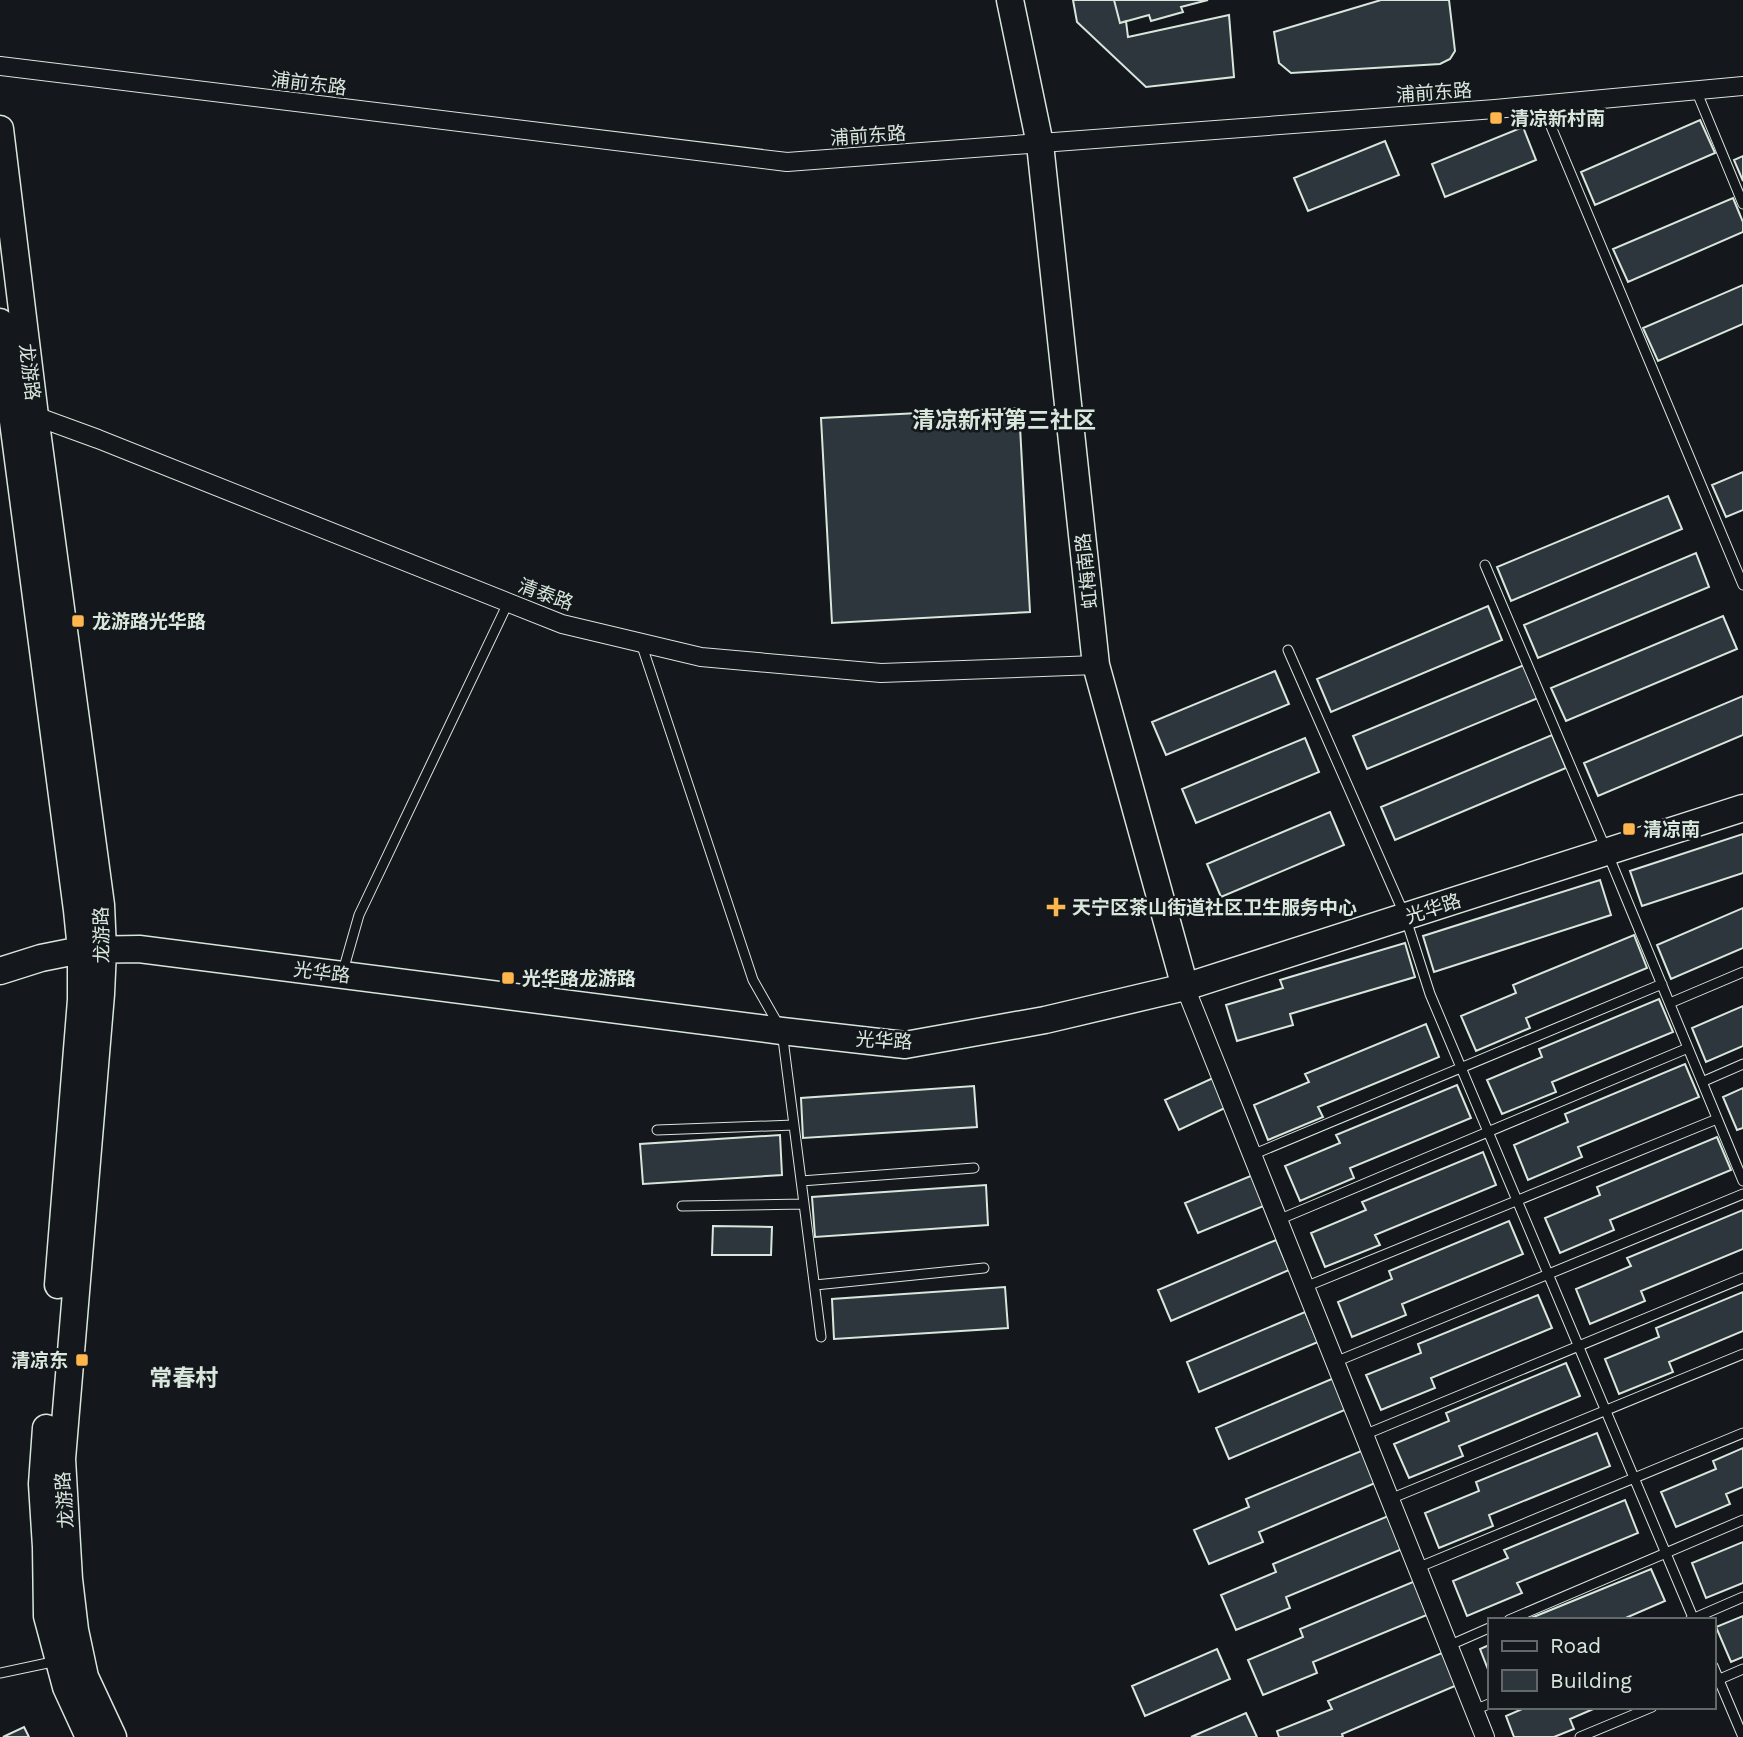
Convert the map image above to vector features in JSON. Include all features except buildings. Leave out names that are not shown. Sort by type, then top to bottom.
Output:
[{"type":"main road","name":"虹梅南路","points":[[1010,0],[1040,144],[1096,665],[1185,987]]},
{"type":"main road","name":"虹梅南路","points":[[1029,0],[1047,98],[1040,144]]},
{"type":"main road","name":"龙游路","points":[[0,129],[24,417],[77,910],[92,950],[62,1459],[69,1579],[75,1630],[85,1677],[113,1737]]},
{"type":"main road","name":"龙游路","points":[[0,322],[24,417]]},
{"type":"main road","name":"光华路","points":[[0,971],[41,958],[92,950],[139,949],[905,1045],[1045,1020],[1185,987],[1743,808]]},
{"type":"main road","name":"龙游路","points":[[89,1737],[66,1687],[47,1616],[42,1484],[81,1000],[92,950]]},
{"type":"street","name":"浦前东路","points":[[0,66],[787,162],[1542,105],[1743,86]]},
{"type":"street","name":"清泰路","points":[[24,417],[111,444],[562,624],[701,657],[881,673],[1096,665]]},
{"type":"street","points":[[1185,987],[1448,1646],[1482,1707],[1485,1737]]},
{"type":"lane","points":[[1696,90],[1743,204]]},
{"type":"lane","points":[[1542,105],[1743,585]]},
{"type":"lane","points":[[1485,565],[1743,1181]]},
{"type":"lane","points":[[342,975],[359,915],[508,603]]},
{"type":"lane","points":[[641,642],[752,980],[782,1031],[821,1337]]},
{"type":"lane","points":[[1289,650],[1405,916],[1430,994],[1692,1618]]},
{"type":"lane","points":[[1670,1003],[1743,972]]},
{"type":"lane","points":[[1252,1155],[1662,984]]},
{"type":"lane","points":[[1278,1220],[1688,1048]]},
{"type":"lane","points":[[1702,1082],[1743,1064]]},
{"type":"lane","points":[[1305,1287],[1717,1119]]},
{"type":"lane","points":[[657,1130],[794,1125]]},
{"type":"lane","points":[[1732,1155],[1743,1150]]},
{"type":"lane","points":[[801,1181],[974,1168]]},
{"type":"lane","points":[[1335,1362],[1743,1194]]},
{"type":"lane","points":[[682,1206],[804,1204]]},
{"type":"lane","points":[[815,1285],[984,1268]]},
{"type":"lane","points":[[1364,1435],[1743,1279]]},
{"type":"lane","points":[[1390,1499],[1743,1354]]},
{"type":"lane","points":[[1417,1568],[1743,1433]]},
{"type":"lane","points":[[1514,1618],[1743,1520]]},
{"type":"lane","points":[[1694,1618],[1743,1597]]},
{"type":"lane","points":[[1448,1646],[1488,1628]]},
{"type":"lane","points":[[0,1674],[59,1660]]},
{"type":"lane","points":[[1743,1669],[1716,1680],[1743,1737]]},
{"type":"lane","points":[[1580,1737],[1647,1709]]},
{"type":"place","name":"清凉新村南","points":[[1496,118]]},
{"type":"place","name":"龙游路光华路","points":[[78,621]]},
{"type":"place","name":"清凉南","points":[[1629,829]]},
{"type":"place","name":"天宁区茶山街道社区卫生服务中心","points":[[1056,907]]},
{"type":"place","name":"光华路龙游路","points":[[508,978]]},
{"type":"place","name":"清凉东","points":[[82,1360]]},
{"type":"district","name":"清凉新村第三社区","points":[[1004,420]]},
{"type":"district","name":"常春村","points":[[184,1378]]}]
